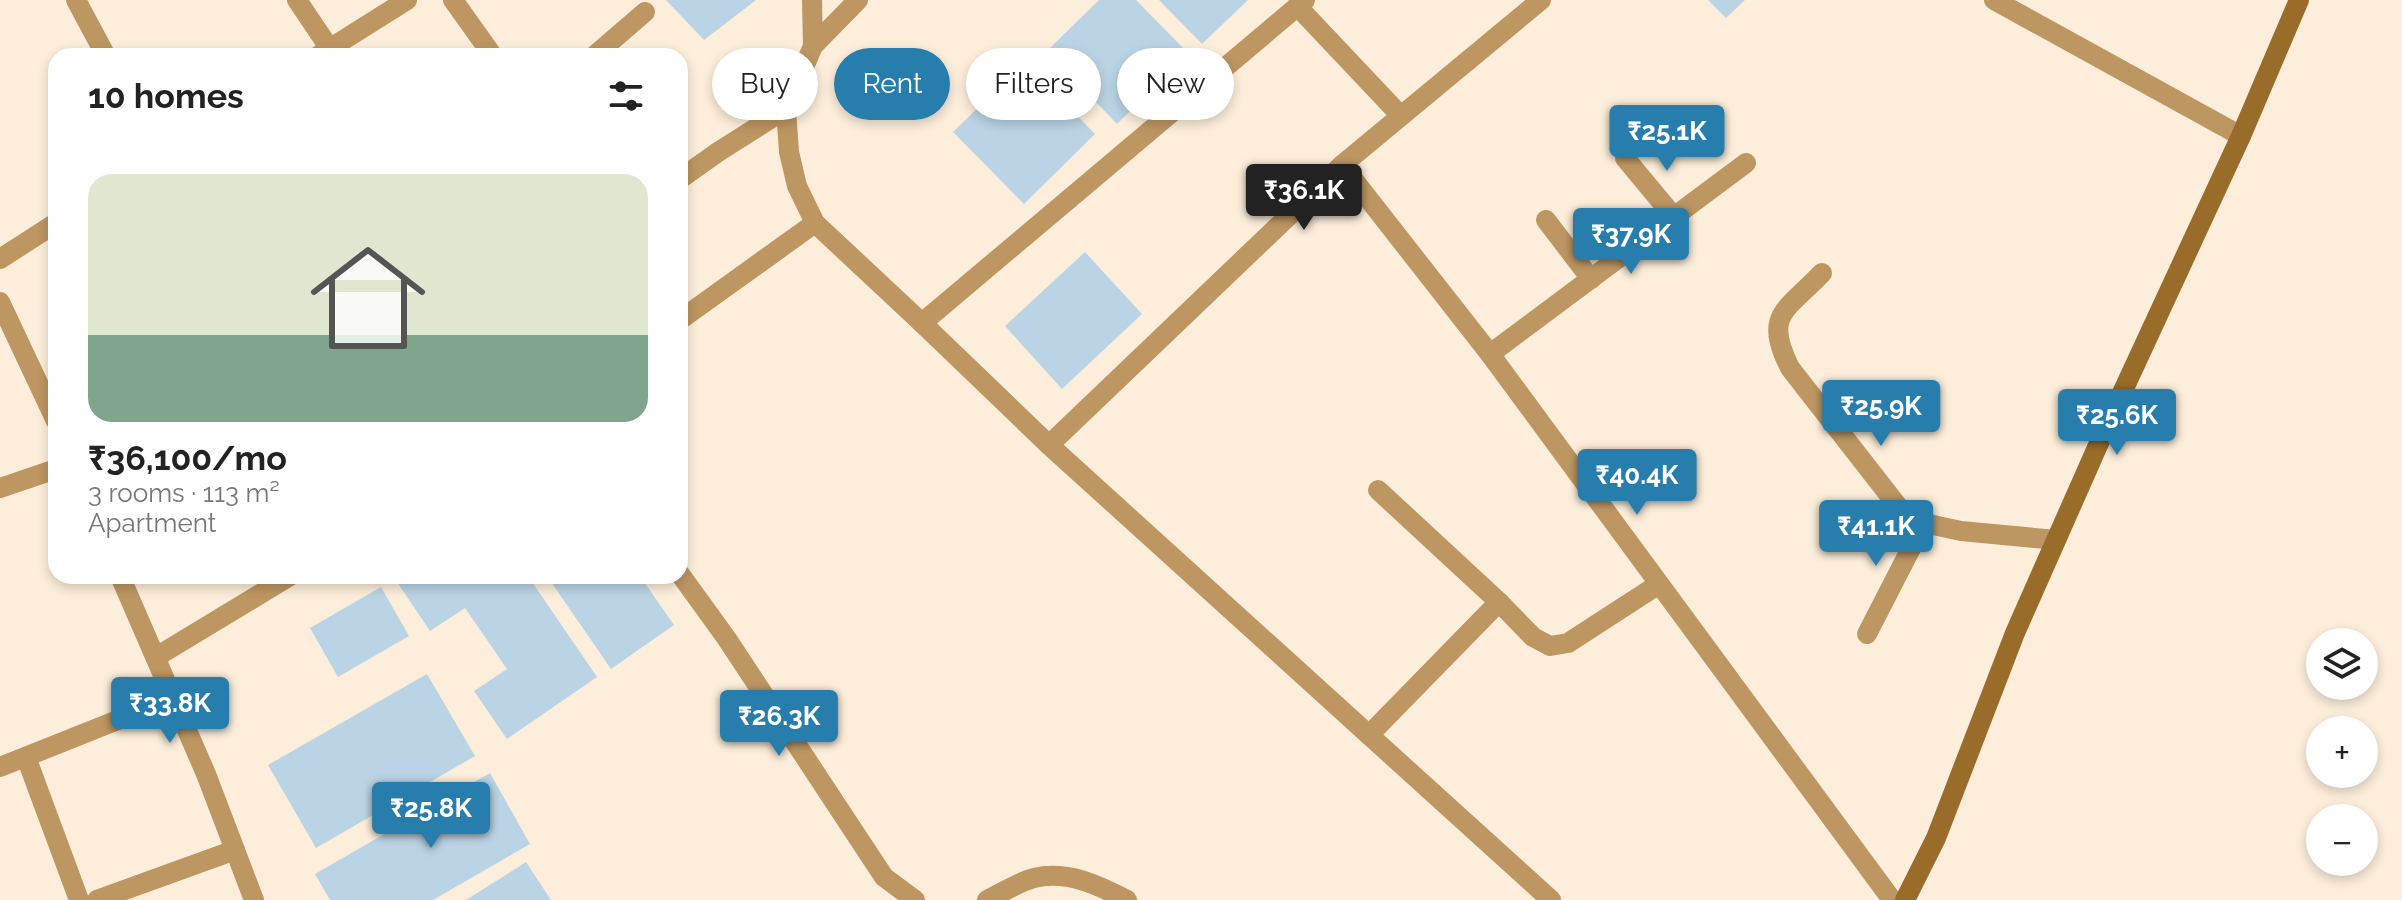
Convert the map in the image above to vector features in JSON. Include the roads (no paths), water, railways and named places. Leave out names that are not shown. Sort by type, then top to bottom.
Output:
[{"type":"main road","points":[[1905,900],[1936,838],[2015,633],[2241,136],[2299,0]]},
{"type":"street","points":[[76,0],[102,48]]},
{"type":"street","points":[[297,0],[322,48]]},
{"type":"street","points":[[330,48],[407,0]]},
{"type":"street","points":[[453,0],[487,48]]},
{"type":"street","points":[[812,0],[813,46]]},
{"type":"street","points":[[813,46],[858,0]]},
{"type":"street","points":[[1049,445],[1342,165],[1541,0]]},
{"type":"street","points":[[1994,0],[2241,136]]},
{"type":"street","points":[[922,323],[1301,3],[1401,116]]},
{"type":"street","points":[[603,48],[645,12]]},
{"type":"street","points":[[688,173],[769,120]]},
{"type":"street","points":[[787,120],[789,152],[797,186],[815,223],[1049,445],[1551,900]]},
{"type":"street","points":[[1625,158],[1674,217]]},
{"type":"street","points":[[1490,354],[1746,163]]},
{"type":"street","points":[[1342,165],[1490,354],[1892,900]]},
{"type":"street","points":[[1546,220],[1591,279]]},
{"type":"street","points":[[688,314],[815,223]]},
{"type":"street","points":[[0,259],[48,228]]},
{"type":"street","points":[[1822,273],[1779,318],[1776,330],[1781,350],[1790,368],[1900,509],[1924,523],[1961,531],[2056,540]]},
{"type":"street","points":[[0,302],[48,404]]},
{"type":"street","points":[[0,488],[48,472]]},
{"type":"street","points":[[1378,490],[1533,637],[1550,646],[1568,643],[1659,584]]},
{"type":"street","points":[[1867,634],[1924,523]]},
{"type":"street","points":[[124,584],[254,900]]},
{"type":"street","points":[[156,657],[277,584]]},
{"type":"street","points":[[687,584],[884,877],[915,900]]},
{"type":"street","points":[[1369,735],[1499,602]]},
{"type":"street","points":[[0,767],[173,698]]},
{"type":"street","points":[[26,757],[79,900]]},
{"type":"street","points":[[97,900],[235,850]]},
{"type":"street","points":[[987,900],[1035,878],[1068,877],[1095,883],[1127,900]]}]
